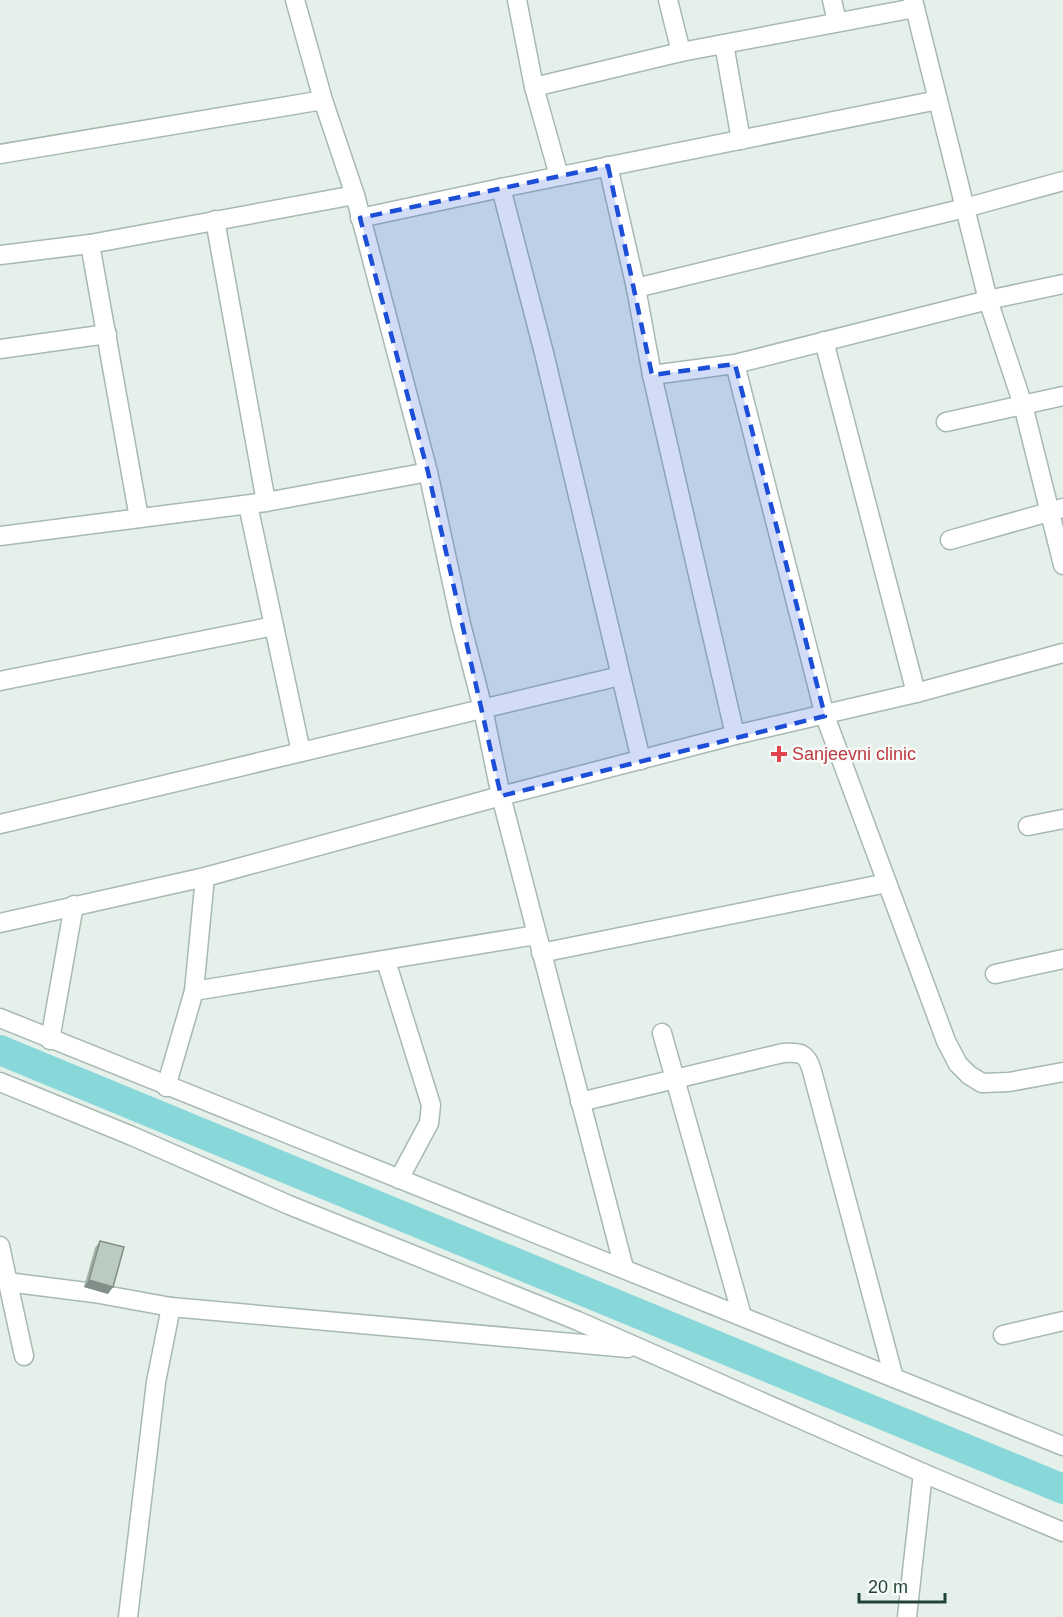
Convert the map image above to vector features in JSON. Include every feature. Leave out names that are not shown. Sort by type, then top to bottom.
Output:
[{"type":"street","points":[[295,0],[323,100],[355,195],[428,472],[501,796],[624,1268]]},
{"type":"street","points":[[517,0],[534,87],[559,176]]},
{"type":"street","points":[[668,0],[681,52]]},
{"type":"street","points":[[832,0],[837,22]]},
{"type":"street","points":[[534,87],[681,52],[837,22],[914,4],[988,300],[1056,510],[1063,565]]},
{"type":"street","points":[[724,44],[741,140]]},
{"type":"street","points":[[0,154],[323,100]]},
{"type":"street","points":[[360,218],[938,100]]},
{"type":"street","points":[[608,166],[636,288],[652,375],[735,735]]},
{"type":"street","points":[[636,288],[965,208],[1063,181]]},
{"type":"street","points":[[501,188],[544,353],[641,760]]},
{"type":"street","points":[[0,255],[90,244],[355,195]]},
{"type":"street","points":[[215,220],[274,626],[300,752]]},
{"type":"street","points":[[90,244],[139,518]]},
{"type":"street","points":[[652,375],[735,364],[988,300],[1063,284]]},
{"type":"street","points":[[0,349],[106,334]]},
{"type":"street","points":[[824,341],[916,693]]},
{"type":"street","points":[[735,364],[825,716],[946,1041],[958,1064],[982,1083],[1009,1082],[1063,1072]]},
{"type":"street","points":[[946,422],[1063,396]]},
{"type":"street","points":[[0,536],[257,503],[428,472]]},
{"type":"street","points":[[950,540],[1056,510]]},
{"type":"street","points":[[0,681],[274,626]]},
{"type":"street","points":[[0,923],[205,877],[501,796],[735,735],[825,716],[916,693],[1063,653]]},
{"type":"street","points":[[0,824],[620,676]]},
{"type":"street","points":[[1028,826],[1063,819]]},
{"type":"street","points":[[166,1087],[194,992],[205,877]]},
{"type":"street","points":[[541,953],[887,884]]},
{"type":"street","points":[[50,1040],[74,906]]},
{"type":"street","points":[[194,992],[536,935]]},
{"type":"street","points":[[995,974],[1063,959]]},
{"type":"street","points":[[386,961],[431,1105],[429,1123],[399,1179]]},
{"type":"street","points":[[0,1018],[166,1087],[624,1268],[1063,1446]]},
{"type":"street","points":[[663,1033],[742,1316]]},
{"type":"street","points":[[580,1102],[783,1053],[805,1055],[809,1060],[894,1378]]},
{"type":"street","points":[[0,1082],[132,1136],[289,1205],[578,1321],[1063,1532]]},
{"type":"street","points":[[0,1246],[24,1356]]},
{"type":"street","points":[[7,1282],[94,1293],[171,1307],[642,1349]]},
{"type":"street","points":[[128,1617],[156,1382],[171,1307]]},
{"type":"street","points":[[1003,1335],[1063,1321]]},
{"type":"street","points":[[907,1617],[923,1473]]},
{"type":"highlighted area","points":[[608,166],[652,375],[735,364],[825,716],[501,796],[428,472],[360,218]]},
{"type":"building","points":[[100,1241],[124,1247],[113,1287],[89,1280]]},
{"type":"waterway","points":[[0,1050],[1063,1489]]},
{"type":"place","name":"Sanjeevni clinic","points":[[779,754]]}]
